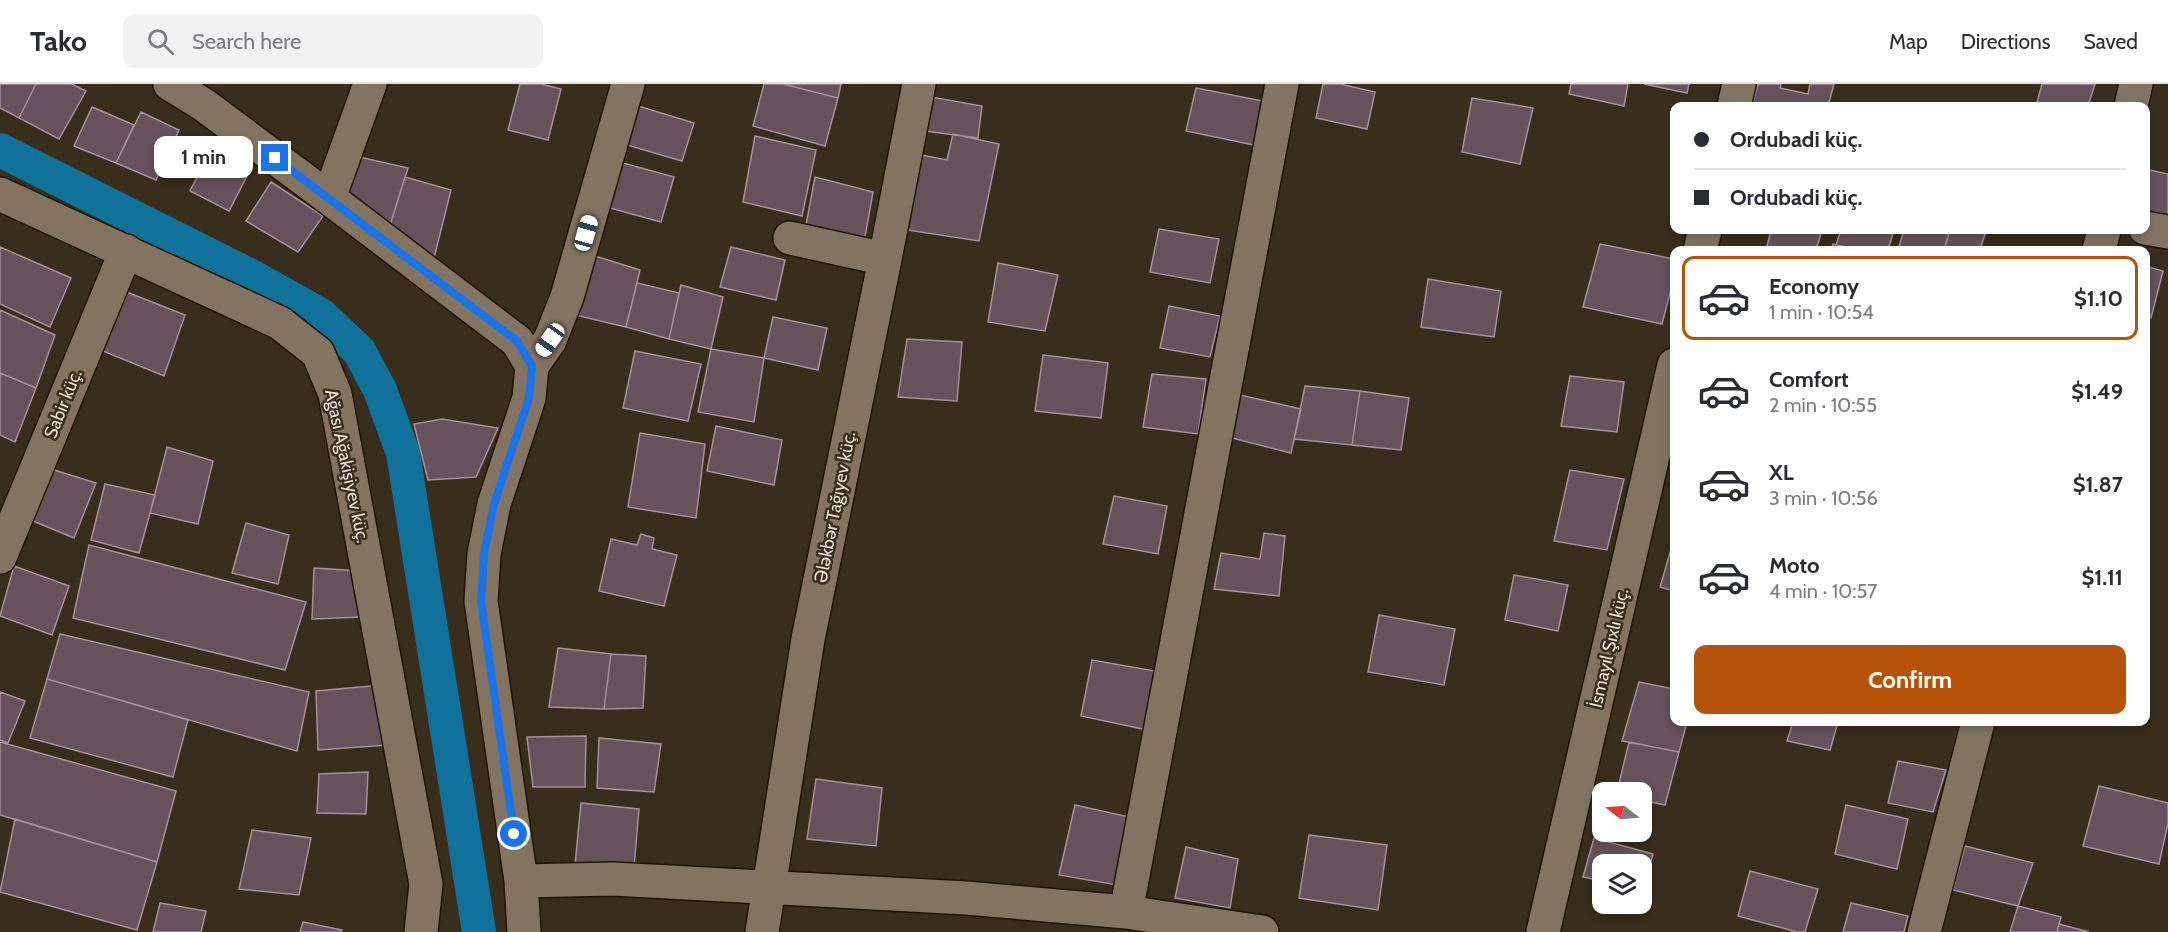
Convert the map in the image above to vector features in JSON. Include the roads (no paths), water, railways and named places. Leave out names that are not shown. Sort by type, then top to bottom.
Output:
[{"type":"street","points":[[170,84],[204,105],[517,341],[532,366]]},
{"type":"street","points":[[329,198],[370,84]]},
{"type":"street","points":[[524,932],[521,881],[481,601],[484,554],[494,504],[529,398],[532,366],[550,340],[567,297],[628,84]]},
{"type":"street","name":"Ələkbər Tağıyev küç.","points":[[762,932],[808,639],[918,84]]},
{"type":"street","points":[[1126,912],[1282,84]]},
{"type":"street","points":[[1735,102],[1739,84]]},
{"type":"street","points":[[2132,102],[2136,84]]},
{"type":"street","name":"Ağası Ağakişiyev küç.","points":[[0,194],[280,323],[318,353],[338,406],[426,884],[421,932]]},
{"type":"street","points":[[2150,229],[2168,232]]},
{"type":"street","points":[[790,238],[885,259]]},
{"type":"street","name":"Sabir küç.","points":[[0,557],[126,251]]},
{"type":"street","name":"İsmayıl Şıxlı küç.","points":[[1543,932],[1670,381]]},
{"type":"street","points":[[1924,932],[1977,726]]},
{"type":"street","points":[[521,881],[613,879],[966,898],[1126,912],[1262,932]]},
{"type":"waterway","points":[[0,150],[255,278],[321,315],[359,351],[380,390],[403,453],[479,932]]}]
